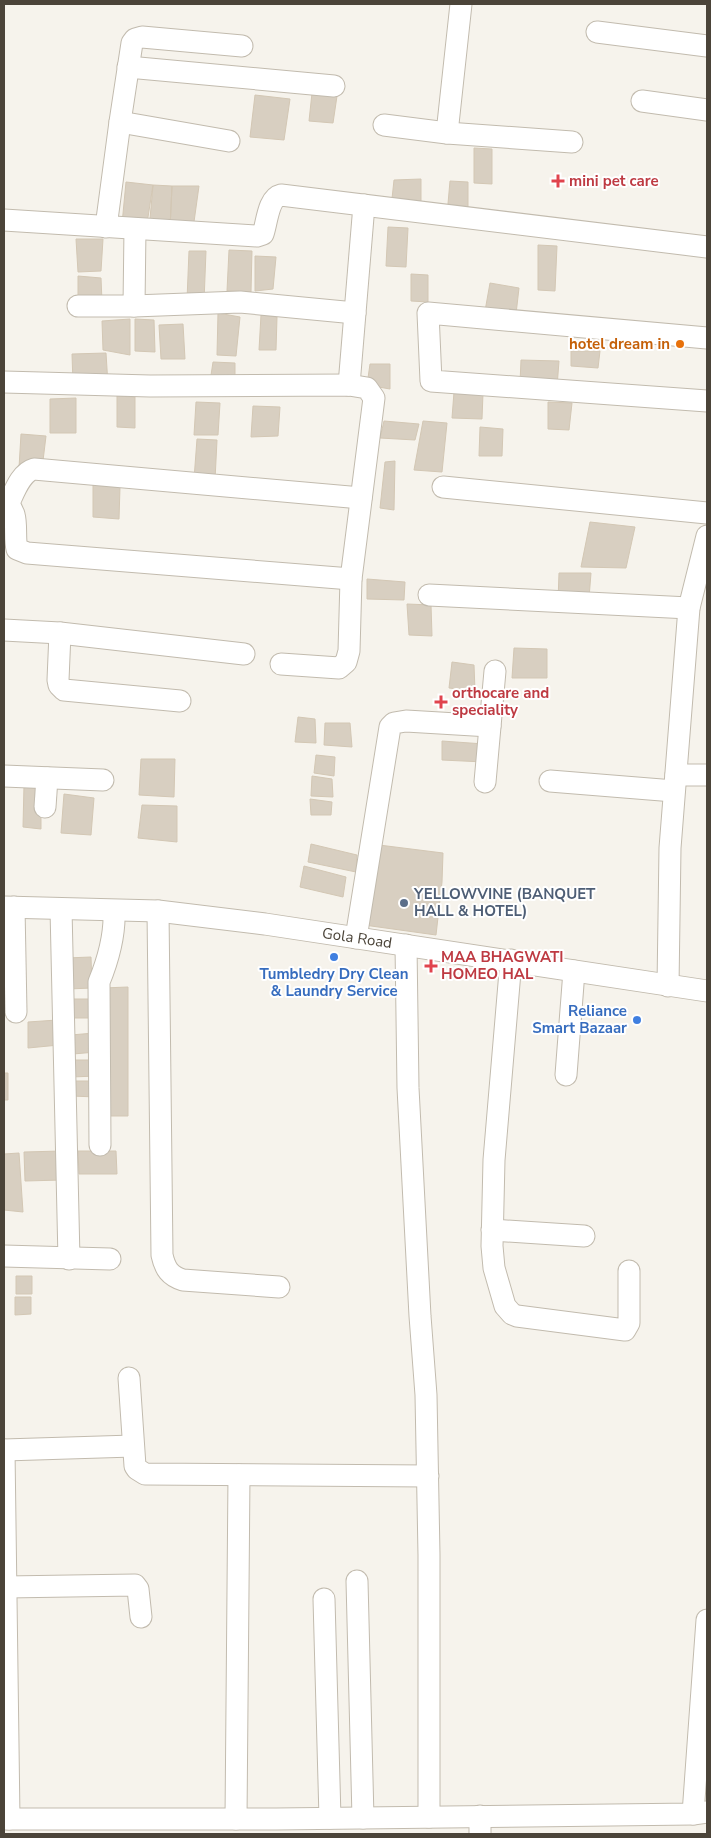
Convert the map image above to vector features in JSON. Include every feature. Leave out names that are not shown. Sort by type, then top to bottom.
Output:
[{"type":"street","points":[[447,133],[461,4]]},
{"type":"street","points":[[598,32],[707,46]]},
{"type":"street","points":[[106,227],[128,67],[132,43],[135,39],[142,37],[242,46]]},
{"type":"street","points":[[128,67],[334,86]]},
{"type":"street","points":[[642,101],[707,110]]},
{"type":"street","points":[[120,122],[229,141]]},
{"type":"street","points":[[384,125],[447,133],[572,142]]},
{"type":"street","points":[[4,220],[257,236],[263,234],[273,200],[278,196],[707,247]]},
{"type":"street","points":[[349,385],[364,205]]},
{"type":"street","points":[[134,306],[135,229]]},
{"type":"street","points":[[78,306],[240,302],[355,313]]},
{"type":"street","points":[[707,338],[428,313],[431,381],[707,401]]},
{"type":"street","points":[[4,382],[150,386],[349,385],[366,388],[374,398],[351,579],[349,651],[346,662],[339,668],[281,664]]},
{"type":"street","points":[[351,579],[27,553],[17,549],[14,516],[6,504],[24,475],[34,469],[361,498]]},
{"type":"street","points":[[443,487],[707,514]]},
{"type":"street","points":[[668,986],[670,848],[689,608],[707,536]]},
{"type":"street","points":[[429,595],[689,608]]},
{"type":"street","points":[[4,630],[60,633],[244,654]]},
{"type":"street","points":[[60,633],[58,680],[59,685],[64,690],[180,701]]},
{"type":"street","points":[[485,782],[495,671]]},
{"type":"street","points":[[356,938],[390,727],[394,723],[406,722],[490,726]]},
{"type":"street","points":[[550,781],[675,783],[707,775]]},
{"type":"street","points":[[4,776],[103,780]]},
{"type":"street","points":[[44,807],[47,778]]},
{"type":"street","points":[[9,907],[16,1012]]},
{"type":"street","name":"Gola Road","points":[[9,907],[158,911],[265,924],[511,960],[573,980],[668,986],[707,991]]},
{"type":"street","points":[[61,909],[69,1259]]},
{"type":"street","points":[[100,1145],[99,982],[104,971],[115,927],[114,910]]},
{"type":"street","points":[[158,911],[162,1255],[164,1263],[174,1277],[184,1280],[279,1287]]},
{"type":"street","points":[[406,945],[408,1088],[426,1395],[429,1817]]},
{"type":"street","points":[[511,960],[494,1160],[492,1230],[492,1259],[505,1306],[512,1314],[517,1316],[625,1330],[629,1323],[629,1271]]},
{"type":"street","points":[[566,1075],[573,980]]},
{"type":"street","points":[[492,1230],[584,1236]]},
{"type":"street","points":[[4,1256],[110,1259]]},
{"type":"street","points":[[129,1378],[135,1466],[145,1474],[428,1476]]},
{"type":"street","points":[[133,1446],[4,1450],[6,1819],[236,1818],[276,1826],[330,1818],[371,1823],[429,1817],[480,1825],[700,1813],[707,1620]]},
{"type":"street","points":[[236,1818],[239,1475]]},
{"type":"street","points":[[357,1581],[371,1823]]},
{"type":"street","points":[[6,1587],[136,1585],[141,1617]]},
{"type":"street","points":[[324,1599],[330,1818]]},
{"type":"building","points":[[312,93],[337,96],[333,123],[309,121]]},
{"type":"building","points":[[255,95],[290,99],[284,140],[250,137]]},
{"type":"building","points":[[474,148],[492,149],[492,184],[474,183]]},
{"type":"building","points":[[421,179],[421,209],[391,208],[394,180]]},
{"type":"building","points":[[450,181],[468,182],[468,215],[447,215]]},
{"type":"building","points":[[126,182],[153,185],[146,230],[122,224]]},
{"type":"building","points":[[153,185],[172,186],[170,228],[149,230]]},
{"type":"building","points":[[172,186],[199,186],[193,229],[170,228]]},
{"type":"building","points":[[388,227],[408,228],[406,267],[386,266]]},
{"type":"building","points":[[76,239],[103,239],[101,271],[78,272]]},
{"type":"building","points":[[538,245],[557,246],[555,291],[538,290]]},
{"type":"building","points":[[229,250],[252,251],[251,292],[227,291]]},
{"type":"building","points":[[189,251],[206,251],[204,302],[187,300]]},
{"type":"building","points":[[255,256],[276,257],[273,289],[255,291]]},
{"type":"building","points":[[411,274],[428,275],[428,302],[411,301]]},
{"type":"building","points":[[78,276],[101,278],[102,302],[78,306]]},
{"type":"building","points":[[490,283],[519,288],[516,314],[485,311]]},
{"type":"building","points":[[218,313],[240,317],[236,356],[217,355]]},
{"type":"building","points":[[261,315],[277,317],[276,350],[259,350]]},
{"type":"building","points":[[130,319],[130,355],[103,350],[102,321]]},
{"type":"building","points":[[135,319],[154,320],[155,352],[135,351]]},
{"type":"building","points":[[183,324],[185,359],[161,359],[159,325]]},
{"type":"building","points":[[571,351],[600,351],[598,368],[571,366]]},
{"type":"building","points":[[106,353],[108,385],[73,384],[72,354]]},
{"type":"building","points":[[521,360],[559,361],[557,387],[520,383]]},
{"type":"building","points":[[213,362],[235,363],[235,386],[210,382]]},
{"type":"building","points":[[370,364],[390,364],[390,389],[367,385]]},
{"type":"building","points":[[454,392],[483,393],[482,419],[452,418]]},
{"type":"building","points":[[117,396],[135,397],[135,428],[117,427]]},
{"type":"building","points":[[76,398],[76,433],[50,433],[50,399]]},
{"type":"building","points":[[196,402],[220,403],[218,435],[194,435]]},
{"type":"building","points":[[548,402],[572,403],[569,430],[548,429]]},
{"type":"building","points":[[253,406],[280,407],[278,436],[251,437]]},
{"type":"building","points":[[384,421],[419,424],[415,440],[380,438]]},
{"type":"building","points":[[423,421],[447,423],[442,472],[414,470]]},
{"type":"building","points":[[480,427],[503,429],[502,456],[479,456]]},
{"type":"building","points":[[21,434],[46,436],[42,469],[19,468]]},
{"type":"building","points":[[197,439],[217,440],[215,480],[194,479]]},
{"type":"building","points":[[395,461],[394,510],[380,508],[385,462]]},
{"type":"building","points":[[93,485],[120,487],[119,519],[93,517]]},
{"type":"building","points":[[590,522],[635,527],[626,568],[581,567]]},
{"type":"building","points":[[559,573],[591,573],[589,598],[558,601]]},
{"type":"building","points":[[367,579],[405,582],[404,600],[367,599]]},
{"type":"building","points":[[407,604],[431,605],[432,636],[409,635]]},
{"type":"building","points":[[514,648],[547,649],[547,678],[512,678]]},
{"type":"building","points":[[452,662],[474,665],[475,691],[449,688]]},
{"type":"building","points":[[298,717],[315,719],[316,743],[295,742]]},
{"type":"building","points":[[325,723],[350,723],[352,747],[324,745]]},
{"type":"building","points":[[442,741],[484,744],[484,762],[442,760]]},
{"type":"building","points":[[316,755],[335,757],[334,776],[314,773]]},
{"type":"building","points":[[141,759],[175,759],[174,797],[139,795]]},
{"type":"building","points":[[312,776],[332,779],[333,797],[311,796]]},
{"type":"building","points":[[24,785],[41,788],[41,829],[23,827]]},
{"type":"building","points":[[64,794],[94,798],[91,835],[61,833]]},
{"type":"building","points":[[310,799],[332,802],[331,815],[311,815]]},
{"type":"building","points":[[142,805],[177,806],[177,842],[138,838]]},
{"type":"building","points":[[311,844],[357,855],[356,872],[308,862]]},
{"type":"building","name":"YELLOWVINE (BANQUET HALL & HOTEL)","points":[[379,845],[443,853],[436,935],[364,925]]},
{"type":"building","points":[[304,866],[346,877],[343,897],[300,887]]},
{"type":"building","points":[[91,957],[92,988],[68,989],[66,958]]},
{"type":"building","points":[[128,987],[128,1116],[103,1116],[103,988]]},
{"type":"building","points":[[69,999],[94,999],[95,1018],[69,1018]]},
{"type":"building","points":[[57,1020],[59,1045],[28,1048],[28,1022]]},
{"type":"building","points":[[94,1033],[96,1052],[73,1054],[71,1035]]},
{"type":"building","points":[[71,1060],[97,1060],[97,1076],[71,1077]]},
{"type":"building","points":[[4,1073],[8,1073],[8,1100],[4,1100]]},
{"type":"building","points":[[71,1081],[97,1081],[97,1097],[71,1096]]},
{"type":"building","points":[[61,1151],[62,1180],[25,1181],[24,1152]]},
{"type":"building","points":[[78,1151],[116,1151],[117,1174],[79,1174]]},
{"type":"building","points":[[19,1153],[23,1212],[4,1210],[4,1154]]},
{"type":"building","points":[[16,1276],[32,1276],[32,1294],[16,1294]]},
{"type":"building","points":[[15,1297],[31,1297],[31,1314],[15,1315]]},
{"type":"place","name":"mini pet care","points":[[558,181]]},
{"type":"place","name":"hotel dream in","points":[[680,344]]},
{"type":"place","name":"orthocare and speciality","points":[[441,702]]},
{"type":"place","name":"YELLOWVINE (BANQUET HALL & HOTEL)","points":[[404,903]]},
{"type":"place","name":"Tumbledry Dry Clean & Laundry Service","points":[[334,957]]},
{"type":"place","name":"MAA BHAGWATI HOMEO HAL","points":[[431,966]]},
{"type":"place","name":"Reliance Smart Bazaar","points":[[637,1020]]}]
